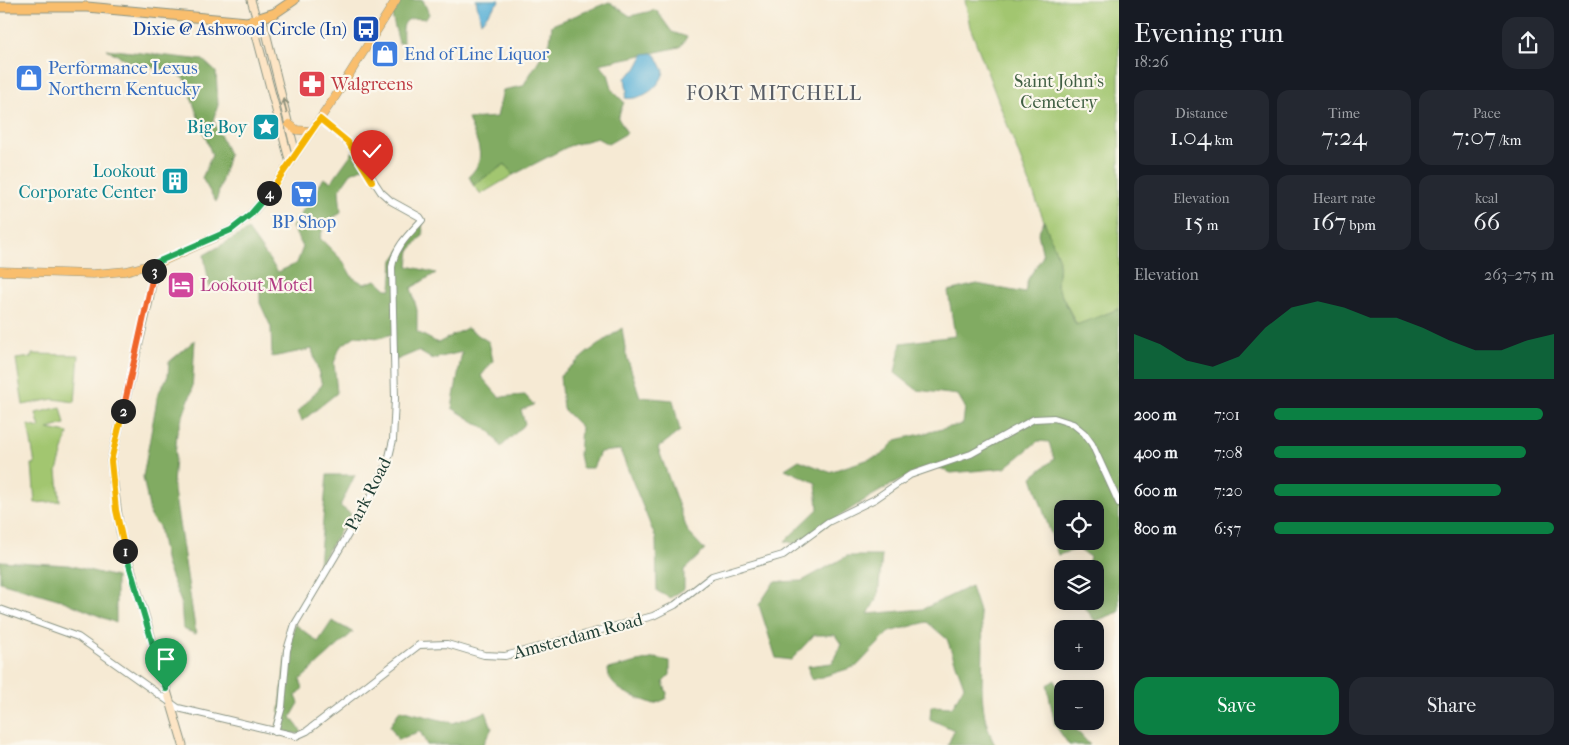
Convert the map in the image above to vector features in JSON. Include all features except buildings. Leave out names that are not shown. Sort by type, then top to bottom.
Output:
[{"type":"highway","points":[[0,7],[78,6],[247,22],[275,13],[294,0]]},
{"type":"main road","points":[[251,0],[257,20],[254,27],[290,163]]},
{"type":"main road","points":[[0,272],[110,273],[155,263],[231,230],[261,203],[290,163],[396,0]]},
{"type":"main road","points":[[257,20],[264,24],[296,154]]},
{"type":"main road","points":[[289,124],[297,130],[312,131]]},
{"type":"main road","points":[[155,263],[149,301],[111,461],[120,531],[183,745]]},
{"type":"street","name":"Park Road","points":[[275,732],[282,707],[287,650],[295,624],[369,499],[388,461],[395,426],[391,283],[393,260],[404,239],[422,220],[420,217],[391,201],[381,192],[348,142],[320,119]]},
{"type":"street","name":"Amsterdam Road","points":[[0,609],[78,637],[178,708],[296,736],[307,731],[420,645],[447,644],[484,655],[505,656],[653,616],[675,605],[712,576],[783,555],[828,522],[875,499],[910,475],[970,454],[1034,419],[1054,418],[1073,424],[1084,433],[1092,444],[1119,503]]},
{"type":"green space","points":[[402,0],[423,0],[429,14],[426,19],[408,20],[404,25],[403,43],[399,43],[392,16]]},
{"type":"green space","name":"Saint John’s Cemetery","points":[[965,0],[1119,0],[1119,309],[1077,325],[1057,286],[1059,260],[970,27]]},
{"type":"green space","points":[[609,2],[630,16],[656,10],[672,32],[687,37],[680,47],[599,64],[608,74],[613,91],[624,102],[618,118],[627,133],[608,144],[597,138],[569,146],[513,175],[505,164],[473,185],[469,176],[475,169],[480,156],[468,119],[497,117],[503,90],[523,86],[550,42],[552,25]]},
{"type":"green space","points":[[106,49],[203,60],[216,72],[218,105],[213,120],[229,154],[216,202],[202,178],[212,155],[184,78],[168,70],[134,64]]},
{"type":"green space","points":[[354,150],[364,167],[351,173],[339,190],[341,213],[325,222],[320,238],[343,261],[352,277],[364,284],[376,280],[386,289],[391,289],[393,260],[422,220],[423,235],[410,250],[408,266],[436,273],[411,288],[417,310],[417,332],[438,343],[467,328],[489,342],[493,361],[481,376],[499,397],[525,395],[534,405],[521,410],[525,424],[501,447],[491,432],[452,408],[462,352],[432,359],[418,351],[394,361],[392,334],[380,338],[355,336],[340,347],[334,363],[337,393],[302,421],[298,412],[322,385],[312,349],[272,357],[271,327],[260,303],[260,278],[210,290],[204,255],[248,230],[278,272],[297,263],[303,247],[292,227],[324,178],[331,182]]},
{"type":"green space","points":[[505,164],[513,175],[481,194],[473,185]]},
{"type":"green space","points":[[1044,221],[1059,260],[1057,286],[1076,325],[1119,309],[1119,612],[1094,620],[1087,610],[1104,610],[1104,560],[1089,560],[1090,557],[1080,550],[1104,550],[1104,500],[1054,500],[1054,543],[1032,477],[1054,459],[1049,442],[1038,441],[1005,468],[951,473],[936,466],[917,473],[864,500],[799,545],[785,541],[818,509],[816,483],[785,469],[799,460],[829,472],[882,455],[896,440],[963,424],[965,407],[958,395],[917,390],[895,373],[901,343],[955,336],[948,291],[977,284],[1025,293],[1028,279],[1043,256],[1038,233]]},
{"type":"green space","points":[[622,328],[626,354],[640,397],[673,400],[680,431],[658,448],[688,532],[705,550],[684,570],[684,589],[670,598],[657,591],[656,539],[620,450],[600,452],[593,468],[582,468],[579,455],[581,427],[563,409],[560,376],[588,352]]},
{"type":"green space","points":[[195,340],[192,391],[177,432],[173,484],[196,634],[183,629],[181,602],[166,564],[159,526],[151,518],[143,477],[158,394],[168,376],[169,362]]},
{"type":"green space","points":[[32,354],[79,355],[75,402],[53,399],[23,405],[16,359],[32,357]]},
{"type":"green space","points":[[61,407],[65,424],[48,429],[68,433],[57,471],[60,501],[35,503],[32,464],[35,464],[28,425],[40,428],[36,413]]},
{"type":"green space","points":[[327,475],[355,475],[340,506],[351,514],[319,564]]},
{"type":"green space","points":[[1056,550],[1075,550],[1058,555]]},
{"type":"green space","points":[[847,556],[882,556],[878,596],[868,614],[923,609],[971,586],[982,627],[982,686],[985,715],[995,745],[948,745],[954,730],[930,719],[931,706],[952,707],[964,686],[947,639],[927,622],[889,632],[857,666],[812,680],[808,666],[832,663],[841,644],[835,635],[814,635],[791,660],[776,658],[759,605],[774,582],[802,581]]},
{"type":"green space","points":[[0,561],[68,565],[116,577],[116,623],[61,600],[0,582]]},
{"type":"green space","points":[[332,621],[353,632],[300,680],[303,688],[296,696],[299,703],[291,717],[303,734],[275,732],[279,719],[285,662],[295,624],[318,642]]},
{"type":"green space","points":[[655,658],[670,661],[670,675],[663,682],[667,693],[666,699],[654,704],[632,696],[618,688],[609,677],[608,669]]},
{"type":"green space","points":[[1054,681],[1054,720],[1047,685]]},
{"type":"green space","points":[[400,710],[453,723],[486,712],[492,728],[483,745],[427,745],[420,731],[398,740],[390,726]]},
{"type":"green space","points":[[1058,730],[1076,730],[1090,745],[1069,745]]},
{"type":"water","points":[[476,0],[500,0],[481,22]]},
{"type":"water","points":[[652,53],[656,55],[664,71],[659,82],[644,95],[625,98],[627,91],[625,78],[636,69],[644,54]]},
{"type":"place","name":"Dixie @ Ashwood Circle (In)","points":[[366,29]]},
{"type":"place","name":"End of Line Liquor","points":[[385,54]]},
{"type":"place","name":"Performance Lexus Northern Kentucky","points":[[29,78]]},
{"type":"place","name":"Walgreens","points":[[312,84]]},
{"type":"place","name":"Big Boy","points":[[266,127]]},
{"type":"place","name":"Lookout Corporate Center","points":[[175,181]]},
{"type":"place","name":"BP Shop","points":[[304,194]]},
{"type":"place","name":"Lookout Motel","points":[[181,285]]},
{"type":"district","name":"FORT MITCHELL","points":[[774,93]]},
{"type":"route","points":[[166,689],[120,531],[114,503],[111,461],[149,301],[155,263],[231,230],[250,215],[267,196],[320,119],[348,142],[372,181]]}]
